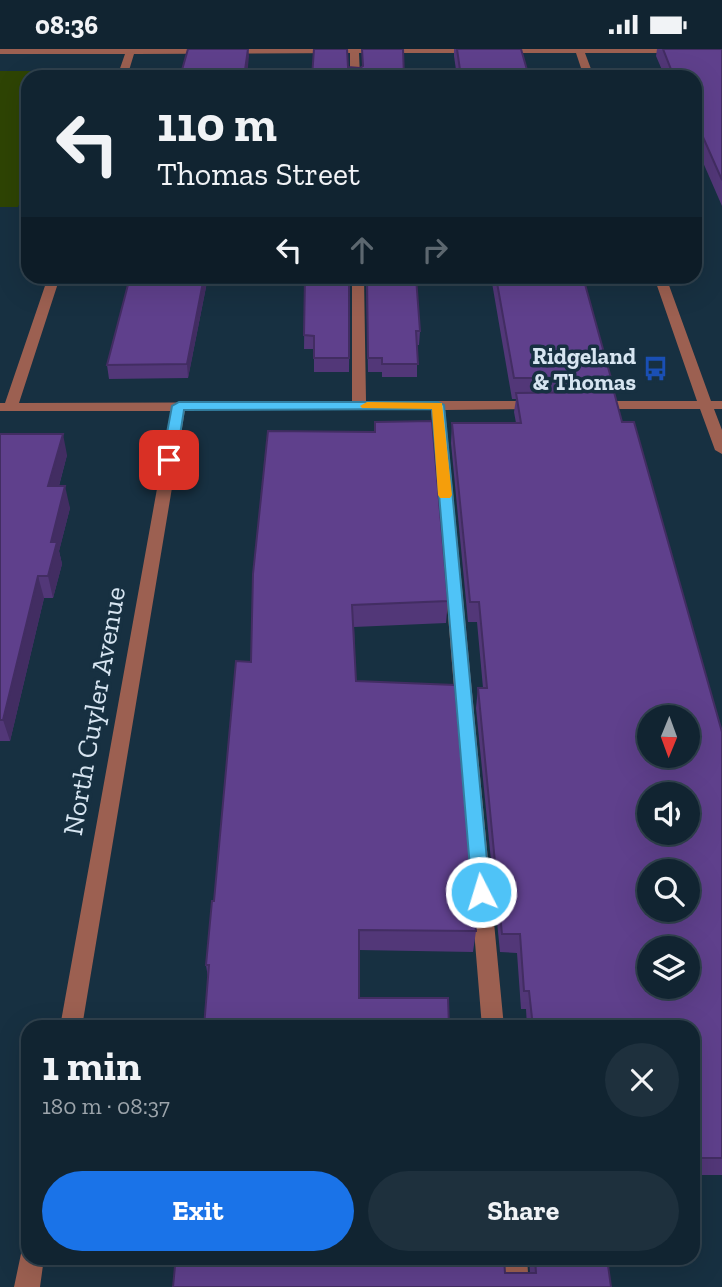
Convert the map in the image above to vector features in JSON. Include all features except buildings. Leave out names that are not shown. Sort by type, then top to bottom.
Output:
[{"type":"street","points":[[124,70],[131,50]]},
{"type":"street","points":[[579,50],[586,70]]},
{"type":"street","points":[[0,51],[722,50]]},
{"type":"street","points":[[354,51],[355,70]]},
{"type":"street","points":[[51,284],[5,407],[557,405]]},
{"type":"street","points":[[358,284],[359,406]]},
{"type":"street","points":[[663,284],[722,450]]},
{"type":"street","points":[[438,405],[492,1020]]},
{"type":"street","points":[[584,405],[722,405]]},
{"type":"street","name":"North Cuyler Avenue","points":[[72,1020],[179,406]]},
{"type":"street","points":[[26,1287],[31,1265]]},
{"type":"street","points":[[514,1265],[516,1287]]},
{"type":"green space","points":[[0,71],[21,71],[21,200],[18,207],[0,207]]},
{"type":"slow traffic","points":[[367,406],[438,405],[445,495]]},
{"type":"place","name":"Ridgeland & Thomas","points":[[656,369]]},
{"type":"route","points":[[169,460],[179,406],[438,405],[481,892]]}]
